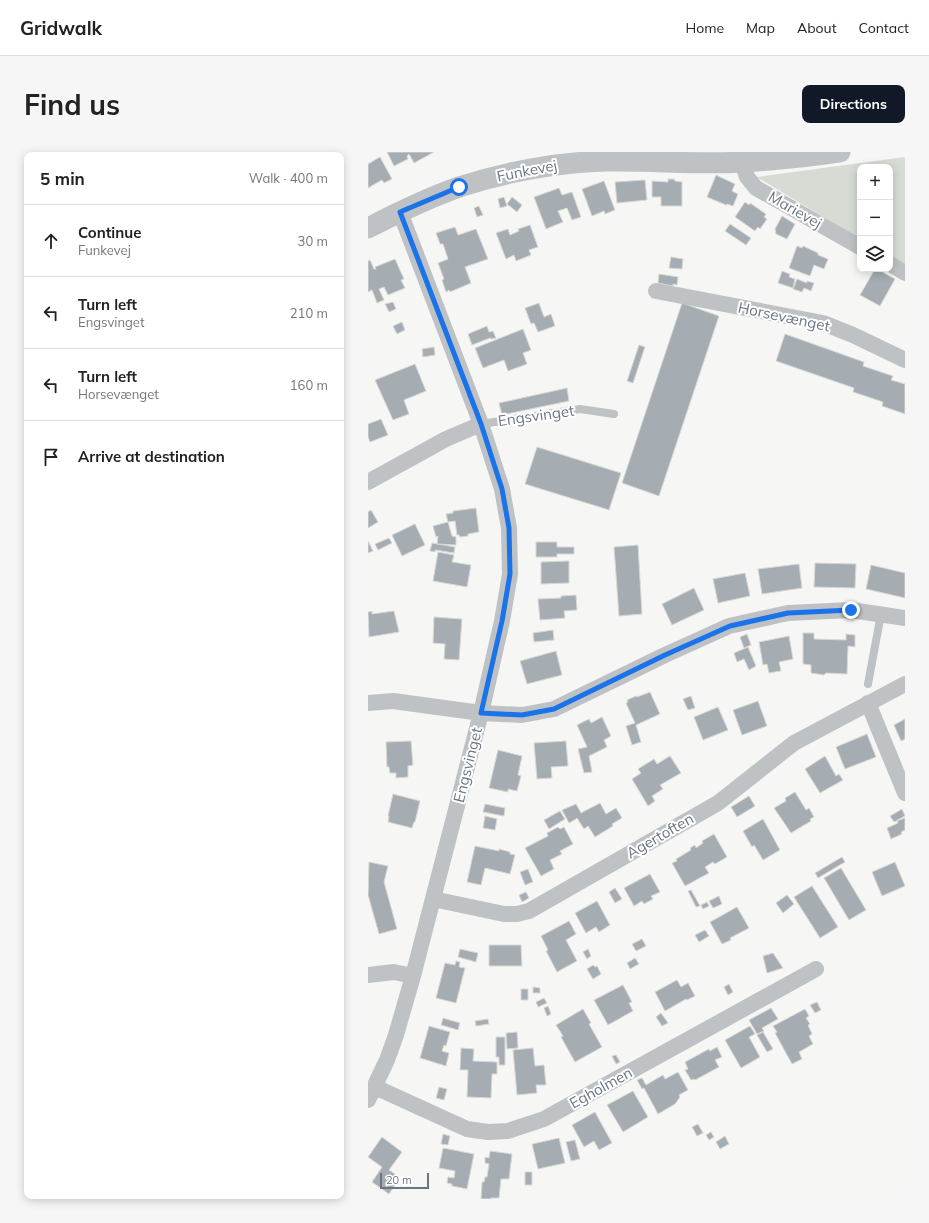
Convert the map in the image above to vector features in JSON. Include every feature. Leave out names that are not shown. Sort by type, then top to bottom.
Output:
[{"type":"street","name":"Funkevej","points":[[368,228],[400,212],[459,187],[513,173],[558,165],[606,161],[742,162],[816,156],[840,152]]},
{"type":"street","name":"Marievej","points":[[742,162],[747,177],[756,188],[857,245]]},
{"type":"street","name":"Engsvinget","points":[[372,1093],[387,1060],[396,1035],[413,976],[481,713],[502,621],[510,574],[509,528],[502,489],[481,424],[400,212]]},
{"type":"street","points":[[893,266],[905,273]]},
{"type":"street","name":"Horsevænget","points":[[656,291],[823,323],[853,335],[905,360]]},
{"type":"street","points":[[368,482],[446,438],[481,424]]},
{"type":"street","points":[[368,703],[394,701],[481,713],[522,715],[554,709],[665,655],[730,626],[788,613],[851,610],[905,618]]},
{"type":"street","name":"Agertoften","points":[[433,899],[504,914],[517,914],[529,910],[718,803],[794,743],[868,703],[904,681]]},
{"type":"street","points":[[868,703],[905,793]]},
{"type":"street","name":"Egholmen","points":[[372,1093],[467,1129],[488,1132],[508,1131],[544,1119],[816,969]]},
{"type":"street","points":[[368,975],[394,972],[413,976]]},
{"type":"lane","name":"Engsvinget","points":[[481,424],[580,409],[614,414]]},
{"type":"lane","points":[[868,684],[880,614]]},
{"type":"shaded area","points":[[905,157],[905,266],[893,259],[893,164],[857,164],[857,237],[757,177]]},
{"type":"building","points":[[387,152],[434,152],[414,163],[409,154],[407,156],[408,159],[394,166]]},
{"type":"building","points":[[380,157],[392,179],[384,183],[382,180],[368,188],[368,164]]},
{"type":"building","points":[[716,175],[735,184],[732,191],[738,194],[733,206],[726,205],[707,197]]},
{"type":"building","points":[[668,179],[674,179],[675,181],[682,182],[682,206],[661,206],[661,197],[652,197],[652,181],[668,182]]},
{"type":"building","points":[[645,180],[647,200],[617,203],[615,182]]},
{"type":"building","points":[[604,181],[615,210],[605,214],[604,211],[592,216],[582,189]]},
{"type":"building","points":[[559,188],[562,195],[572,192],[581,217],[572,220],[567,208],[558,211],[563,222],[546,229],[534,197]]},
{"type":"building","points":[[504,197],[507,206],[500,208],[498,199]]},
{"type":"building","points":[[512,197],[522,205],[517,212],[507,204]]},
{"type":"building","points":[[745,202],[749,205],[750,203],[766,214],[764,217],[767,219],[760,229],[758,227],[755,231],[735,217]]},
{"type":"building","points":[[479,206],[483,215],[477,217],[474,208]]},
{"type":"building","points":[[782,216],[795,224],[787,239],[776,234],[775,229]]},
{"type":"building","points":[[730,224],[751,238],[746,245],[725,231]]},
{"type":"building","points":[[530,225],[538,247],[529,250],[531,255],[516,261],[514,255],[506,259],[496,233],[508,229],[510,235],[519,231],[518,229]]},
{"type":"building","points":[[455,227],[458,235],[476,229],[488,259],[465,267],[471,283],[450,292],[449,290],[446,292],[442,280],[444,279],[438,263],[448,259],[443,244],[440,244],[436,233]]},
{"type":"building","points":[[797,246],[802,248],[803,246],[828,259],[824,269],[814,265],[810,276],[789,268]]},
{"type":"building","points":[[671,257],[683,259],[682,269],[669,268]]},
{"type":"building","points":[[395,259],[404,279],[401,280],[405,288],[388,295],[384,287],[379,289],[384,300],[377,303],[372,290],[368,292],[368,261],[370,260],[374,269],[376,269],[375,267]]},
{"type":"building","points":[[782,271],[790,274],[789,277],[795,279],[793,288],[778,283]]},
{"type":"building","points":[[873,272],[882,272],[895,279],[880,306],[860,295]]},
{"type":"building","points":[[659,274],[678,277],[677,285],[673,284],[673,286],[658,283]]},
{"type":"building","points":[[797,279],[807,283],[807,281],[814,283],[811,291],[804,288],[802,292],[793,289]]},
{"type":"building","points":[[393,302],[396,309],[389,312],[385,304]]},
{"type":"building","points":[[539,303],[544,317],[551,314],[555,326],[538,332],[534,323],[531,324],[525,308]]},
{"type":"building","points":[[682,303],[719,316],[659,496],[622,483]]},
{"type":"building","points":[[402,322],[405,330],[397,334],[393,326]]},
{"type":"building","points":[[487,326],[489,332],[493,331],[496,338],[490,338],[472,345],[468,334]]},
{"type":"building","points":[[523,329],[531,350],[523,353],[527,364],[508,371],[504,360],[483,368],[475,348]]},
{"type":"building","points":[[785,334],[864,362],[863,366],[893,376],[891,380],[905,384],[905,414],[882,406],[883,402],[853,392],[854,388],[776,361]]},
{"type":"building","points":[[639,345],[645,347],[633,383],[627,381]]},
{"type":"building","points":[[434,347],[435,355],[423,357],[422,349]]},
{"type":"building","points":[[415,364],[426,391],[404,400],[409,414],[393,420],[375,380]]},
{"type":"building","points":[[567,388],[569,401],[502,415],[499,403]]},
{"type":"building","points":[[381,419],[388,435],[370,442],[368,437],[368,424]]},
{"type":"building","points":[[537,447],[621,473],[609,510],[525,484]]},
{"type":"building","points":[[476,508],[479,532],[460,537],[457,535],[455,521],[448,522],[446,514],[453,513],[453,511]]},
{"type":"building","points":[[371,510],[378,522],[368,528],[368,512]]},
{"type":"building","points":[[448,522],[452,536],[456,537],[456,545],[437,544],[438,536],[436,537],[433,526]]},
{"type":"building","points":[[415,524],[425,545],[402,556],[392,535]]},
{"type":"building","points":[[389,538],[392,543],[378,550],[375,544]]},
{"type":"building","points":[[368,541],[373,551],[368,553]]},
{"type":"building","points":[[536,542],[557,542],[557,547],[574,547],[574,554],[557,554],[557,557],[536,557]]},
{"type":"building","points":[[432,543],[455,547],[454,553],[435,550],[435,552],[430,551]]},
{"type":"building","points":[[638,545],[642,614],[619,616],[614,547]]},
{"type":"building","points":[[438,552],[454,555],[452,562],[471,565],[467,587],[433,581]]},
{"type":"building","points":[[569,561],[569,583],[541,584],[541,562]]},
{"type":"building","points":[[815,563],[856,564],[855,588],[814,587]]},
{"type":"building","points":[[799,564],[802,588],[762,594],[758,569]]},
{"type":"building","points":[[871,565],[905,573],[905,598],[866,589]]},
{"type":"building","points":[[745,573],[750,596],[718,603],[713,579]]},
{"type":"building","points":[[694,588],[704,610],[672,625],[662,604]]},
{"type":"building","points":[[576,595],[577,610],[564,611],[565,618],[540,620],[538,599],[561,598],[561,596]]},
{"type":"building","points":[[372,611],[372,614],[394,611],[399,632],[369,637],[368,612]]},
{"type":"building","points":[[434,617],[462,619],[459,660],[444,659],[445,644],[433,643]]},
{"type":"building","points":[[553,630],[554,640],[534,642],[533,633]]},
{"type":"building","points":[[803,633],[814,633],[814,639],[846,640],[846,634],[855,635],[855,647],[848,646],[847,674],[826,673],[824,675],[811,673],[811,665],[803,664]]},
{"type":"building","points":[[747,634],[751,645],[744,648],[740,637]]},
{"type":"building","points":[[789,636],[793,659],[779,662],[781,671],[769,673],[767,664],[763,665],[759,642]]},
{"type":"building","points":[[748,647],[756,666],[749,670],[744,659],[737,662],[734,653]]},
{"type":"building","points":[[556,651],[562,675],[527,684],[520,661]]},
{"type":"building","points":[[650,692],[660,714],[636,725],[641,742],[632,745],[626,726],[635,723],[626,703],[628,702],[627,700]]},
{"type":"building","points":[[691,696],[695,708],[688,710],[683,699]]},
{"type":"building","points":[[758,701],[767,726],[742,735],[733,710]]},
{"type":"building","points":[[718,707],[728,730],[703,740],[694,717]]},
{"type":"building","points":[[602,717],[611,736],[604,740],[607,747],[589,756],[592,772],[584,773],[578,749],[587,747],[577,725],[589,719],[591,723]]},
{"type":"building","points":[[905,719],[905,739],[901,741],[894,725]]},
{"type":"building","points":[[867,734],[876,757],[845,769],[836,747]]},
{"type":"building","points":[[411,741],[413,765],[408,766],[408,777],[396,778],[396,773],[390,773],[389,767],[387,767],[386,742]]},
{"type":"building","points":[[566,741],[568,766],[551,767],[552,778],[537,779],[534,743]]},
{"type":"building","points":[[498,750],[522,756],[518,775],[521,776],[517,791],[508,789],[508,792],[489,788]]},
{"type":"building","points":[[670,756],[681,773],[660,785],[663,789],[652,796],[655,801],[648,806],[632,779],[641,773],[638,769],[654,759],[657,764]]},
{"type":"building","points":[[825,756],[836,776],[839,774],[843,780],[820,793],[805,769]]},
{"type":"building","points":[[795,792],[806,810],[809,808],[814,817],[810,819],[811,821],[791,833],[774,808],[786,801],[785,798]]},
{"type":"building","points":[[393,794],[420,801],[412,828],[388,822]]},
{"type":"building","points":[[749,796],[755,806],[737,817],[731,807]]},
{"type":"building","points":[[600,803],[606,814],[616,808],[622,818],[612,824],[613,826],[595,837],[588,826],[584,829],[577,818],[569,823],[562,810],[576,804],[581,813]]},
{"type":"building","points":[[485,804],[505,808],[504,816],[483,812]]},
{"type":"building","points":[[902,809],[905,816],[894,822],[890,816]]},
{"type":"building","points":[[560,811],[565,819],[549,829],[544,820]]},
{"type":"building","points":[[485,816],[497,819],[495,830],[483,828]]},
{"type":"building","points":[[905,818],[905,830],[901,832],[902,834],[891,839],[887,828],[898,823],[897,821]]},
{"type":"building","points":[[763,819],[780,850],[763,860],[754,845],[752,847],[743,831]]},
{"type":"building","points":[[558,827],[560,829],[564,827],[573,844],[560,851],[562,854],[550,860],[554,869],[541,876],[525,848],[548,836],[547,833]]},
{"type":"building","points":[[714,834],[727,857],[715,864],[713,862],[705,867],[709,873],[685,886],[672,863],[691,850],[690,848],[695,845],[696,848],[703,843],[702,841]]},
{"type":"building","points":[[475,846],[499,851],[499,849],[515,855],[510,874],[485,868],[481,885],[467,882]]},
{"type":"building","points":[[842,857],[845,862],[818,878],[815,873]]},
{"type":"building","points":[[369,862],[388,866],[384,882],[397,929],[379,934],[368,895]]},
{"type":"building","points":[[895,862],[905,886],[882,896],[872,872]]},
{"type":"building","points":[[841,868],[866,910],[849,920],[824,878]]},
{"type":"building","points":[[528,869],[533,882],[525,885],[520,872]]},
{"type":"building","points":[[650,874],[660,892],[651,896],[653,899],[644,904],[642,901],[634,906],[624,888]]},
{"type":"building","points":[[812,886],[838,927],[820,938],[794,897]]},
{"type":"building","points":[[615,888],[622,899],[615,903],[609,892]]},
{"type":"building","points":[[691,890],[700,906],[696,907],[688,891]]},
{"type":"building","points":[[526,892],[529,898],[522,902],[519,895]]},
{"type":"building","points":[[787,895],[794,904],[783,913],[776,903]]},
{"type":"building","points":[[719,896],[722,904],[713,908],[709,901]]},
{"type":"building","points":[[597,901],[610,925],[599,932],[596,927],[586,933],[575,913]]},
{"type":"building","points":[[707,902],[709,906],[703,909],[701,905]]},
{"type":"building","points":[[737,907],[749,928],[722,944],[710,922]]},
{"type":"building","points":[[569,921],[576,934],[566,940],[577,961],[557,972],[546,951],[548,950],[541,936]]},
{"type":"building","points":[[705,930],[709,936],[699,942],[695,935]]},
{"type":"building","points":[[642,939],[646,946],[636,951],[632,944]]},
{"type":"building","points":[[489,945],[521,945],[522,966],[489,966]]},
{"type":"building","points":[[460,949],[478,953],[476,962],[458,957]]},
{"type":"building","points":[[588,949],[591,956],[587,959],[583,952]]},
{"type":"building","points":[[773,953],[783,968],[767,973],[763,956]]},
{"type":"building","points":[[635,958],[639,964],[630,969],[627,963]]},
{"type":"building","points":[[456,961],[460,962],[459,967],[465,968],[456,1003],[436,998],[445,963],[455,965]]},
{"type":"building","points":[[593,965],[595,967],[597,966],[601,974],[593,979],[587,969]]},
{"type":"building","points":[[677,980],[681,987],[688,983],[695,996],[687,1000],[686,999],[665,1011],[655,992]]},
{"type":"building","points":[[729,984],[733,992],[728,995],[724,987]]},
{"type":"building","points":[[623,985],[632,1002],[629,1003],[633,1011],[608,1025],[594,1000]]},
{"type":"building","points":[[533,987],[540,988],[540,993],[533,993]]},
{"type":"building","points":[[521,989],[528,989],[528,1000],[521,1000]]},
{"type":"building","points":[[544,998],[547,1003],[538,1007],[536,1002]]},
{"type":"building","points":[[817,1002],[821,1010],[815,1013],[810,1005]]},
{"type":"building","points":[[548,1006],[551,1014],[547,1016],[544,1008]]},
{"type":"building","points":[[771,1008],[778,1019],[762,1028],[764,1031],[757,1034],[749,1020]]},
{"type":"building","points":[[583,1009],[591,1023],[589,1024],[602,1047],[575,1062],[561,1037],[563,1036],[556,1025]]},
{"type":"building","points":[[805,1009],[809,1016],[806,1018],[810,1024],[808,1025],[812,1034],[809,1036],[813,1044],[799,1052],[802,1059],[792,1064],[775,1033],[777,1032],[773,1026]]},
{"type":"building","points":[[661,1013],[668,1023],[662,1026],[656,1017]]},
{"type":"building","points":[[443,1018],[460,1023],[458,1030],[441,1025]]},
{"type":"building","points":[[488,1019],[489,1024],[476,1026],[475,1021]]},
{"type":"building","points":[[429,1026],[450,1032],[446,1046],[444,1045],[442,1051],[449,1053],[446,1066],[420,1058]]},
{"type":"building","points":[[750,1026],[755,1034],[749,1037],[760,1057],[741,1068],[725,1040]]},
{"type":"building","points":[[517,1032],[518,1048],[507,1049],[506,1033]]},
{"type":"building","points":[[763,1032],[773,1049],[767,1052],[757,1035]]},
{"type":"building","points":[[496,1037],[505,1037],[505,1065],[499,1065],[499,1057],[496,1057]]},
{"type":"building","points":[[717,1047],[722,1057],[715,1060],[719,1067],[695,1080],[691,1080],[685,1070],[688,1069],[685,1062],[709,1049],[710,1051]]},
{"type":"building","points":[[461,1048],[474,1049],[473,1061],[497,1062],[497,1074],[492,1074],[491,1098],[467,1097],[468,1070],[460,1070]]},
{"type":"building","points":[[533,1048],[535,1066],[544,1065],[546,1085],[536,1085],[537,1093],[517,1095],[513,1050]]},
{"type":"building","points":[[616,1055],[620,1062],[616,1064],[612,1056]]},
{"type":"building","points":[[678,1072],[688,1090],[679,1095],[680,1097],[675,1104],[658,1114],[644,1088],[642,1089],[637,1080],[642,1078],[646,1085],[663,1075],[665,1079]]},
{"type":"building","points":[[439,1087],[447,1089],[444,1100],[436,1098]]},
{"type":"building","points":[[633,1091],[648,1117],[623,1132],[607,1105]]},
{"type":"building","points":[[595,1112],[612,1143],[599,1150],[594,1141],[584,1147],[572,1125]]},
{"type":"building","points":[[698,1124],[703,1133],[697,1136],[692,1127]]},
{"type":"building","points":[[711,1132],[714,1137],[709,1140],[706,1135]]},
{"type":"building","points":[[443,1134],[450,1136],[448,1145],[441,1144]]},
{"type":"building","points":[[725,1136],[729,1144],[720,1149],[716,1142]]},
{"type":"building","points":[[382,1137],[402,1152],[389,1170],[395,1174],[392,1179],[397,1182],[389,1194],[372,1182],[382,1167],[368,1157]]},
{"type":"building","points":[[559,1138],[565,1163],[538,1169],[532,1144]]},
{"type":"building","points":[[575,1140],[580,1159],[571,1161],[566,1142]]},
{"type":"building","points":[[443,1148],[474,1154],[467,1189],[452,1186],[452,1184],[447,1183],[448,1177],[454,1178],[455,1171],[439,1168]]},
{"type":"building","points":[[490,1151],[512,1154],[509,1179],[501,1179],[499,1198],[481,1199],[482,1182],[484,1182],[485,1177],[487,1177],[489,1164],[485,1163],[485,1157],[489,1158]]},
{"type":"building","points":[[525,1172],[532,1172],[532,1185],[525,1185]]},
{"type":"route","points":[[459,187],[400,212],[481,424],[502,489],[509,528],[510,574],[502,621],[481,713],[522,715],[554,709],[665,655],[730,626],[788,613],[851,610]]}]
